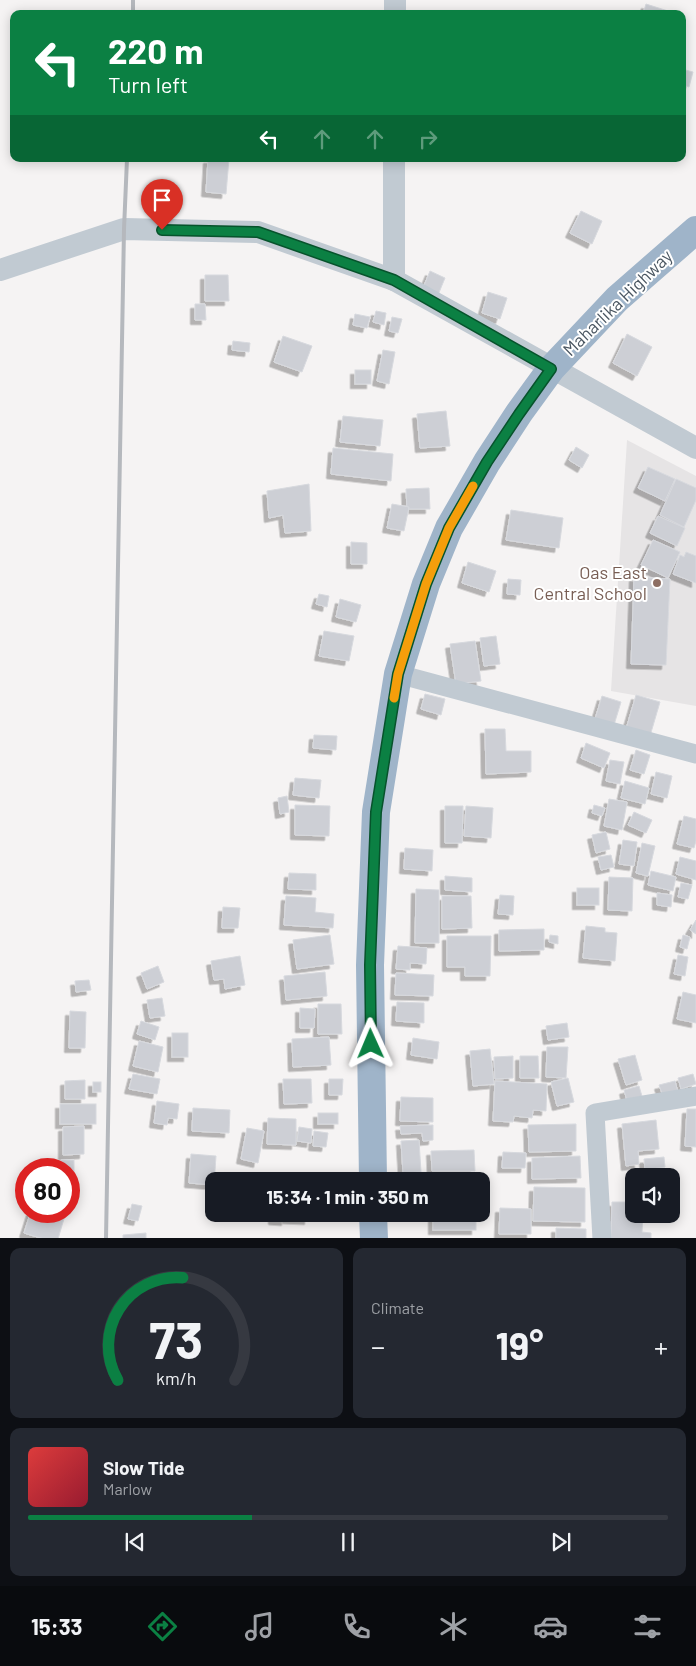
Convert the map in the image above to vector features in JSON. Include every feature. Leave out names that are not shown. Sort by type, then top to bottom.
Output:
[{"type":"highway","name":"Maharlika Highway","points":[[373,1172],[370,965],[376,812],[398,674],[426,584],[449,528],[487,462],[551,369],[617,299],[696,230]]},
{"type":"highway","points":[[373,1222],[374,1238]]},
{"type":"street","points":[[394,162],[394,280]]},
{"type":"street","points":[[0,270],[124,229],[258,232],[394,280],[696,448]]},
{"type":"street","points":[[398,674],[696,754]]},
{"type":"street","points":[[602,1238],[595,1113],[696,1096]]},
{"type":"shaded area","name":"Oas East Central School","points":[[627,440],[696,476],[696,706],[611,691]]},
{"type":"building","points":[[646,4],[665,10],[644,10]]},
{"type":"building","points":[[686,70],[693,72],[689,87],[686,86]]},
{"type":"building","points":[[208,162],[229,162],[226,194],[206,192]]},
{"type":"building","points":[[581,211],[602,221],[592,244],[570,233]]},
{"type":"building","points":[[430,271],[445,278],[438,295],[423,288]]},
{"type":"building","points":[[205,275],[228,275],[229,301],[205,301]]},
{"type":"building","points":[[488,292],[507,298],[500,319],[482,313]]},
{"type":"building","points":[[195,304],[205,304],[206,320],[195,320]]},
{"type":"building","points":[[376,311],[386,313],[384,325],[373,322]]},
{"type":"building","points":[[355,314],[370,317],[367,328],[353,325]]},
{"type":"building","points":[[392,317],[402,319],[398,333],[389,331]]},
{"type":"building","points":[[627,334],[652,347],[637,376],[613,363]]},
{"type":"building","points":[[283,336],[312,346],[302,372],[274,362]]},
{"type":"building","points":[[233,341],[250,343],[249,352],[232,350]]},
{"type":"building","points":[[383,350],[395,352],[389,384],[377,381]]},
{"type":"building","points":[[355,370],[371,370],[371,384],[355,384]]},
{"type":"building","points":[[446,411],[450,446],[420,448],[417,414]]},
{"type":"building","points":[[343,416],[383,420],[380,446],[340,442]]},
{"type":"building","points":[[576,447],[589,455],[582,468],[569,460]]},
{"type":"building","points":[[333,448],[393,454],[391,481],[331,474]]},
{"type":"building","points":[[648,467],[675,479],[665,501],[638,488]]},
{"type":"building","points":[[676,479],[696,488],[696,500],[684,527],[660,515]]},
{"type":"building","points":[[309,484],[311,531],[285,533],[283,515],[269,518],[267,491]]},
{"type":"building","points":[[429,488],[430,509],[407,509],[406,489]]},
{"type":"building","points":[[392,504],[409,507],[404,531],[387,528]]},
{"type":"building","points":[[511,510],[563,518],[559,548],[506,540]]},
{"type":"building","points":[[658,516],[685,528],[677,546],[650,533]]},
{"type":"building","points":[[653,540],[680,552],[668,578],[641,565]]},
{"type":"building","points":[[351,542],[367,543],[367,564],[351,564]]},
{"type":"building","points":[[686,552],[696,556],[696,583],[673,574],[680,555],[684,557]]},
{"type":"building","points":[[468,562],[496,571],[489,592],[462,583]]},
{"type":"building","points":[[634,577],[670,579],[666,665],[631,664]]},
{"type":"building","points":[[508,579],[521,580],[520,595],[507,594]]},
{"type":"building","points":[[319,594],[329,596],[327,607],[316,604]]},
{"type":"building","points":[[340,599],[361,605],[356,622],[336,617]]},
{"type":"building","points":[[324,631],[354,636],[349,661],[319,656]]},
{"type":"building","points":[[496,636],[500,664],[484,666],[480,638]]},
{"type":"building","points":[[475,641],[481,681],[456,684],[450,644]]},
{"type":"building","points":[[425,694],[445,699],[441,715],[421,709]]},
{"type":"building","points":[[636,695],[660,702],[650,736],[626,729]]},
{"type":"building","points":[[602,696],[621,702],[614,725],[595,719]]},
{"type":"building","points":[[485,729],[505,729],[506,751],[531,751],[531,772],[486,774]]},
{"type":"building","points":[[314,735],[337,736],[336,750],[313,748]]},
{"type":"building","points":[[586,743],[610,753],[604,768],[581,758]]},
{"type":"building","points":[[636,750],[650,755],[644,774],[630,770]]},
{"type":"building","points":[[610,760],[624,762],[620,784],[606,781]]},
{"type":"building","points":[[656,772],[672,776],[667,798],[651,794]]},
{"type":"building","points":[[295,778],[321,780],[319,798],[293,795]]},
{"type":"building","points":[[625,781],[649,788],[645,804],[621,798]]},
{"type":"building","points":[[287,796],[289,812],[280,814],[278,798]]},
{"type":"building","points":[[609,799],[627,802],[622,830],[604,826]]},
{"type":"building","points":[[295,805],[330,806],[329,836],[295,835]]},
{"type":"building","points":[[594,805],[605,808],[602,816],[592,813]]},
{"type":"building","points":[[445,806],[463,806],[462,843],[445,843]]},
{"type":"building","points":[[466,806],[493,808],[491,838],[464,836]]},
{"type":"building","points":[[634,812],[652,820],[646,833],[628,825]]},
{"type":"building","points":[[684,816],[696,819],[696,841],[694,848],[677,844]]},
{"type":"building","points":[[606,832],[610,849],[596,853],[592,835]]},
{"type":"building","points":[[623,840],[637,842],[634,866],[619,864]]},
{"type":"building","points":[[642,843],[655,846],[648,876],[636,873]]},
{"type":"building","points":[[405,848],[433,850],[432,871],[404,869]]},
{"type":"building","points":[[611,855],[614,867],[601,870],[598,857]]},
{"type":"building","points":[[680,857],[696,861],[696,880],[676,874]]},
{"type":"building","points":[[651,871],[676,877],[673,891],[648,885]]},
{"type":"building","points":[[289,873],[316,874],[316,890],[288,889]]},
{"type":"building","points":[[445,876],[472,878],[472,892],[445,890]]},
{"type":"building","points":[[609,877],[633,878],[632,911],[608,910]]},
{"type":"building","points":[[681,883],[692,885],[688,899],[678,897]]},
{"type":"building","points":[[577,888],[599,888],[599,905],[577,905]]},
{"type":"building","points":[[416,889],[439,890],[439,943],[415,943]]},
{"type":"building","points":[[657,893],[672,895],[671,907],[657,905]]},
{"type":"building","points":[[500,895],[514,896],[513,915],[498,914]]},
{"type":"building","points":[[286,896],[316,898],[315,912],[334,914],[333,928],[284,925]]},
{"type":"building","points":[[442,896],[471,896],[472,928],[442,929]]},
{"type":"building","points":[[223,907],[240,908],[238,928],[222,928]]},
{"type":"building","points":[[696,920],[696,934],[690,930]]},
{"type":"building","points":[[586,926],[605,928],[605,932],[617,933],[615,961],[583,958]]},
{"type":"building","points":[[544,929],[544,950],[499,951],[499,930]]},
{"type":"building","points":[[330,935],[334,964],[297,969],[293,940]]},
{"type":"building","points":[[550,935],[558,936],[558,944],[549,942]]},
{"type":"building","points":[[683,935],[690,937],[687,949],[680,947]]},
{"type":"building","points":[[447,936],[491,936],[490,976],[465,976],[465,967],[447,967]]},
{"type":"building","points":[[398,946],[427,948],[426,964],[410,963],[410,970],[396,969]]},
{"type":"building","points":[[678,955],[688,957],[685,976],[674,974]]},
{"type":"building","points":[[240,956],[245,985],[225,989],[224,979],[214,980],[211,961]]},
{"type":"building","points":[[158,966],[164,982],[147,989],[141,973]]},
{"type":"building","points":[[325,972],[327,996],[286,1000],[284,976]]},
{"type":"building","points":[[396,973],[434,975],[433,996],[395,995]]},
{"type":"building","points":[[89,980],[91,990],[76,992],[75,981]]},
{"type":"building","points":[[683,992],[696,995],[696,1023],[677,1019]]},
{"type":"building","points":[[162,998],[165,1016],[150,1018],[147,1000]]},
{"type":"building","points":[[397,1002],[424,1003],[424,1023],[396,1021]]},
{"type":"building","points":[[318,1004],[341,1004],[342,1034],[318,1034]]},
{"type":"building","points":[[300,1008],[315,1009],[314,1028],[300,1028]]},
{"type":"building","points":[[70,1011],[86,1012],[85,1048],[69,1048]]},
{"type":"building","points":[[141,1021],[159,1027],[155,1040],[137,1034]]},
{"type":"building","points":[[567,1023],[569,1037],[548,1040],[546,1026]]},
{"type":"building","points":[[172,1033],[188,1033],[188,1057],[172,1057]]},
{"type":"building","points":[[329,1037],[331,1065],[293,1067],[292,1039]]},
{"type":"building","points":[[413,1038],[439,1042],[437,1059],[411,1055]]},
{"type":"building","points":[[139,1041],[163,1047],[158,1072],[133,1066]]},
{"type":"building","points":[[547,1047],[568,1047],[566,1078],[546,1077]]},
{"type":"building","points":[[490,1049],[494,1084],[473,1086],[470,1051]]},
{"type":"building","points":[[635,1055],[642,1080],[626,1085],[618,1059]]},
{"type":"building","points":[[513,1056],[513,1078],[495,1079],[494,1057]]},
{"type":"building","points":[[520,1056],[538,1056],[539,1078],[520,1078]]},
{"type":"building","points":[[133,1074],[160,1079],[157,1094],[129,1089]]},
{"type":"building","points":[[693,1074],[696,1084],[681,1089],[678,1078]]},
{"type":"building","points":[[568,1078],[574,1102],[557,1106],[551,1082]]},
{"type":"building","points":[[283,1079],[311,1079],[312,1103],[284,1104]]},
{"type":"building","points":[[329,1079],[343,1079],[342,1095],[329,1095]]},
{"type":"building","points":[[85,1080],[85,1099],[65,1099],[65,1081]]},
{"type":"building","points":[[495,1081],[547,1084],[546,1111],[533,1110],[532,1118],[514,1116],[513,1122],[493,1121]]},
{"type":"building","points":[[675,1081],[678,1092],[663,1096],[659,1085]]},
{"type":"building","points":[[93,1082],[101,1082],[101,1092],[93,1092]]},
{"type":"building","points":[[639,1086],[642,1096],[627,1101],[624,1090]]},
{"type":"building","points":[[401,1097],[433,1098],[433,1122],[400,1121]]},
{"type":"building","points":[[157,1101],[179,1104],[177,1119],[168,1118],[167,1125],[154,1123]]},
{"type":"building","points":[[60,1104],[96,1104],[96,1124],[60,1124]]},
{"type":"building","points":[[193,1108],[230,1110],[229,1133],[192,1131]]},
{"type":"building","points":[[687,1109],[696,1109],[696,1147],[685,1146]]},
{"type":"building","points":[[318,1113],[338,1113],[338,1124],[318,1124]]},
{"type":"building","points":[[268,1118],[296,1119],[296,1145],[267,1144]]},
{"type":"building","points":[[656,1120],[659,1149],[638,1151],[639,1164],[626,1166],[622,1124]]},
{"type":"building","points":[[576,1124],[576,1151],[529,1152],[528,1125]]},
{"type":"building","points":[[433,1125],[433,1140],[423,1141],[422,1133],[401,1134],[400,1126]]},
{"type":"building","points":[[84,1126],[84,1154],[63,1155],[63,1127]]},
{"type":"building","points":[[299,1127],[312,1129],[311,1143],[297,1141]]},
{"type":"building","points":[[247,1128],[264,1131],[258,1163],[241,1159]]},
{"type":"building","points":[[314,1131],[328,1133],[326,1147],[313,1146]]},
{"type":"building","points":[[419,1140],[421,1172],[403,1172],[401,1141]]},
{"type":"building","points":[[474,1150],[475,1171],[432,1171],[431,1151]]},
{"type":"building","points":[[503,1152],[526,1153],[525,1168],[502,1168]]},
{"type":"building","points":[[191,1154],[216,1156],[215,1172],[205,1172],[205,1184],[189,1183]]},
{"type":"building","points":[[580,1156],[581,1178],[532,1179],[532,1158]]},
{"type":"building","points":[[664,1157],[665,1167],[645,1168],[644,1159]]},
{"type":"building","points":[[534,1187],[585,1188],[585,1222],[533,1221]]},
{"type":"building","points":[[612,1202],[625,1202],[625,1223],[642,1223],[642,1232],[651,1233],[651,1238],[611,1238]]},
{"type":"building","points":[[132,1204],[142,1206],[138,1221],[128,1219]]},
{"type":"building","points":[[500,1208],[531,1209],[531,1234],[499,1234]]},
{"type":"building","points":[[433,1222],[476,1222],[476,1230],[433,1230]]},
{"type":"building","points":[[27,1223],[63,1223],[58,1238],[41,1238],[24,1233]]},
{"type":"building","points":[[556,1228],[586,1229],[586,1238],[556,1238]]},
{"type":"building","points":[[146,1233],[146,1238],[123,1238],[123,1235]]},
{"type":"railway","points":[[133,0],[133,10]]},
{"type":"railway","points":[[106,1238],[124,229],[127,162]]},
{"type":"slow traffic","points":[[394,698],[398,674],[426,584],[449,528],[473,486]]},
{"type":"place","name":"Oas East Central School","points":[[657,583]]},
{"type":"route","points":[[162,230],[258,232],[394,280],[551,369],[487,462],[449,528],[426,584],[398,674],[376,812],[370,965],[371,1044]]}]
